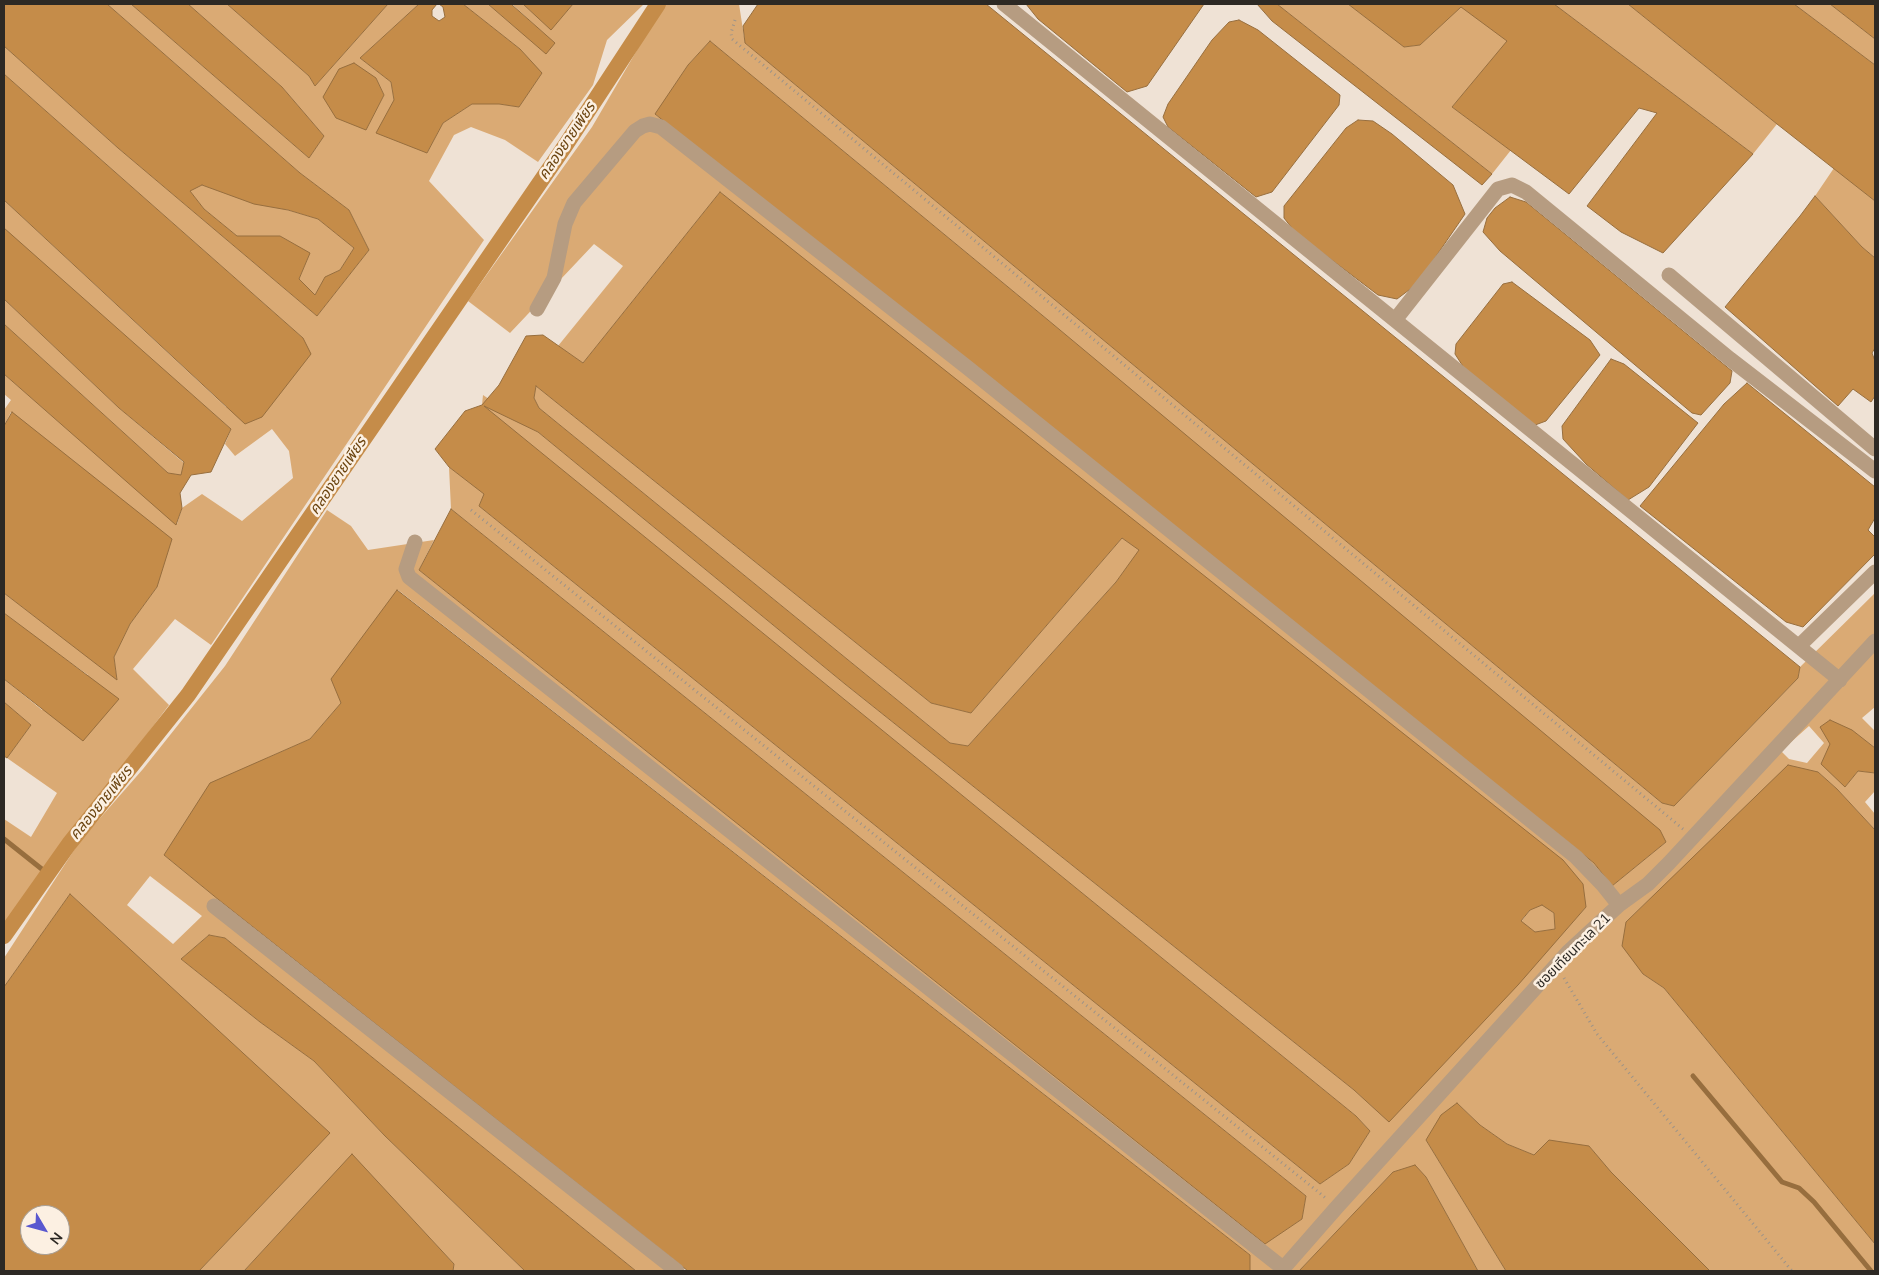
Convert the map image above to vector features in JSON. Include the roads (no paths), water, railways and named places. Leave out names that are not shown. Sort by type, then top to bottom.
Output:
[{"type":"street","points":[[1004,4],[1840,680]]},
{"type":"street","points":[[537,309],[554,278],[565,224],[574,203],[635,131],[650,124],[661,128],[976,374],[1576,857],[1619,905]]},
{"type":"street","points":[[1395,320],[1498,190],[1512,184],[1526,192],[1730,359],[1875,471]]},
{"type":"street","points":[[1669,275],[1875,448]]},
{"type":"street","points":[[415,542],[406,569],[409,577],[1282,1270]]},
{"type":"street","points":[[1799,646],[1875,572]]},
{"type":"street","name":"ซอยเทียนทะเล 21","points":[[1282,1270],[1337,1207],[1588,932],[1619,905],[1648,884],[1875,641]]},
{"type":"street","points":[[214,906],[677,1271]]},
{"type":"waterway","name":"คลองยายเพียร","points":[[4,936],[69,844],[188,695],[565,146],[658,4]]},
{"type":"waterway","points":[[4,839],[48,874]]},
{"type":"waterway","points":[[1693,1076],[1782,1182],[1799,1188],[1814,1202],[1871,1271]]}]
